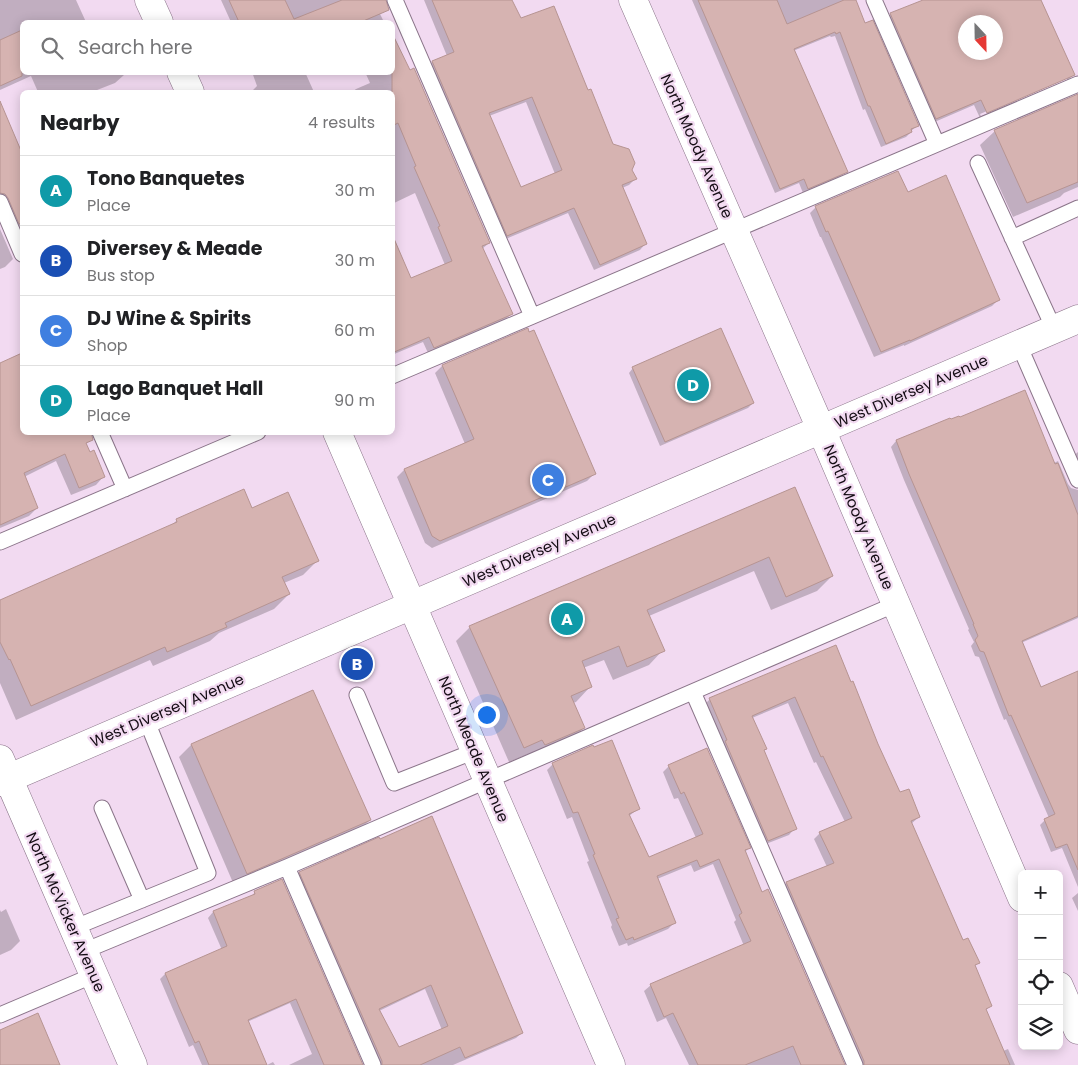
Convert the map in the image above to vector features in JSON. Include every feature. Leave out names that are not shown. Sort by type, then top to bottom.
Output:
[{"type":"street","points":[[150,0],[158,20]]},
{"type":"street","name":"North Moody Avenue","points":[[633,0],[821,429],[1018,889]]},
{"type":"street","points":[[182,75],[189,90]]},
{"type":"street","name":"West Diversey Avenue","points":[[3,773],[146,719],[1066,324]]},
{"type":"street","name":"North Meade Avenue","points":[[338,435],[611,1065]]},
{"type":"street","name":"North McVicker Avenue","points":[[3,773],[84,951],[133,1065]]},
{"type":"street","points":[[1063,995],[1078,1030]]},
{"type":"lane","points":[[395,0],[532,316]]},
{"type":"lane","points":[[874,0],[937,144]]},
{"type":"lane","points":[[395,375],[1078,84]]},
{"type":"lane","points":[[978,163],[1012,238],[1066,324]]},
{"type":"lane","points":[[0,202],[20,249]]},
{"type":"lane","points":[[1012,238],[1078,208]]},
{"type":"lane","points":[[1019,344],[1078,480]]},
{"type":"lane","points":[[101,435],[125,489]]},
{"type":"lane","points":[[0,542],[251,435]]},
{"type":"lane","points":[[84,951],[287,867],[896,604]]},
{"type":"lane","points":[[693,692],[855,1065]]},
{"type":"lane","points":[[357,695],[394,783],[475,751]]},
{"type":"lane","points":[[0,1015],[84,951],[142,900],[208,873],[146,719]]},
{"type":"lane","points":[[102,808],[142,900]]},
{"type":"lane","points":[[287,867],[373,1065]]},
{"type":"building","points":[[229,0],[285,0],[294,19],[342,0],[386,0],[389,10],[366,20],[238,20]]},
{"type":"building","points":[[432,0],[512,0],[521,18],[554,6],[588,90],[591,89],[613,144],[629,149],[635,163],[632,170],[637,179],[622,185],[647,244],[600,265],[574,208],[507,236],[432,61],[454,52]],"holes":[[[532,97],[562,170],[521,187],[489,113]]]},
{"type":"building","points":[[698,0],[777,0],[787,24],[844,0],[856,0],[865,23],[873,20],[919,126],[911,129],[912,132],[886,144],[870,106],[868,106],[840,32],[836,34],[835,32],[794,49],[848,172],[808,189],[804,179],[780,189]]},
{"type":"building","points":[[923,0],[1041,0],[1075,75],[987,113],[981,100],[936,119],[890,13]]},
{"type":"building","points":[[20,31],[20,75],[22,76],[0,86],[0,40]]},
{"type":"building","points":[[395,39],[410,70],[414,68],[490,243],[482,246],[513,314],[434,348],[429,337],[395,352],[395,241],[411,278],[452,261],[438,227],[440,226],[414,167],[416,166],[398,123],[395,124],[395,90],[392,90],[392,75],[395,75]]},
{"type":"building","points":[[1078,94],[1078,182],[1027,203],[994,130]]},
{"type":"building","points":[[0,101],[20,148],[20,224],[8,198],[5,194],[0,193]]},
{"type":"building","points":[[898,171],[908,192],[946,175],[1000,300],[910,341],[881,352],[828,231],[826,232],[815,206]]},
{"type":"building","points":[[528,328],[529,332],[534,330],[596,474],[440,541],[432,536],[404,469],[474,439],[442,365]]},
{"type":"building","points":[[721,328],[754,403],[665,442],[632,367]]},
{"type":"building","points":[[20,354],[20,435],[92,435],[93,440],[86,443],[90,452],[94,450],[105,477],[79,488],[65,454],[24,473],[38,508],[0,525],[0,363]]},
{"type":"building","points":[[1025,390],[1055,464],[1058,463],[1078,515],[1078,616],[1022,641],[1041,687],[1078,671],[1078,870],[1067,844],[1056,848],[1044,819],[1055,814],[1011,715],[1009,716],[984,652],[980,651],[975,640],[978,636],[974,624],[896,440],[950,418],[960,417]]},
{"type":"building","points":[[795,487],[833,576],[786,597],[769,557],[647,610],[665,651],[627,667],[619,646],[582,661],[592,687],[571,696],[585,728],[545,745],[542,740],[524,748],[469,626]]},
{"type":"building","points":[[244,489],[252,508],[288,492],[319,561],[282,577],[290,594],[225,623],[227,627],[167,652],[165,647],[31,706],[10,659],[0,642],[0,600],[177,522],[176,519]]},
{"type":"building","points":[[836,645],[900,792],[909,789],[920,817],[911,821],[963,940],[968,938],[980,963],[975,965],[992,1006],[986,1009],[1010,1065],[864,1065],[864,1061],[786,882],[834,863],[819,832],[852,818],[823,756],[821,757],[795,697],[752,716],[767,749],[764,750],[797,829],[768,841],[725,741],[727,740],[709,698]]},
{"type":"building","points":[[313,690],[371,820],[247,874],[191,744]]},
{"type":"building","points":[[612,740],[640,809],[629,814],[649,857],[703,834],[684,792],[681,794],[668,765],[707,748],[751,848],[745,850],[762,892],[768,889],[845,1065],[801,1065],[793,1046],[745,1065],[698,1065],[673,1013],[664,1017],[650,984],[751,941],[739,915],[742,913],[719,859],[700,867],[697,860],[657,876],[676,923],[634,940],[633,937],[626,940],[616,919],[619,918],[593,855],[595,854],[578,812],[573,813],[552,763],[593,745],[594,747]]},
{"type":"building","points":[[432,816],[523,1033],[465,1058],[460,1047],[420,1065],[382,1065],[382,1061],[299,872],[379,837],[380,839]],"holes":[[[431,985],[448,1026],[399,1047],[379,1009]]]},
{"type":"building","points":[[282,879],[363,1065],[324,1065],[296,999],[248,1020],[267,1065],[209,1065],[199,1041],[195,1043],[179,1007],[165,973],[227,946],[213,911],[255,894],[254,891]]},
{"type":"building","points":[[38,1013],[60,1065],[0,1065],[0,1030]]},
{"type":"place","name":"Lago Banquet Hall","points":[[693,385]]},
{"type":"place","name":"DJ Wine & Spirits","points":[[548,480]]},
{"type":"place","name":"Tono Banquetes","points":[[567,619]]},
{"type":"place","name":"Diversey & Meade","points":[[357,664]]}]
